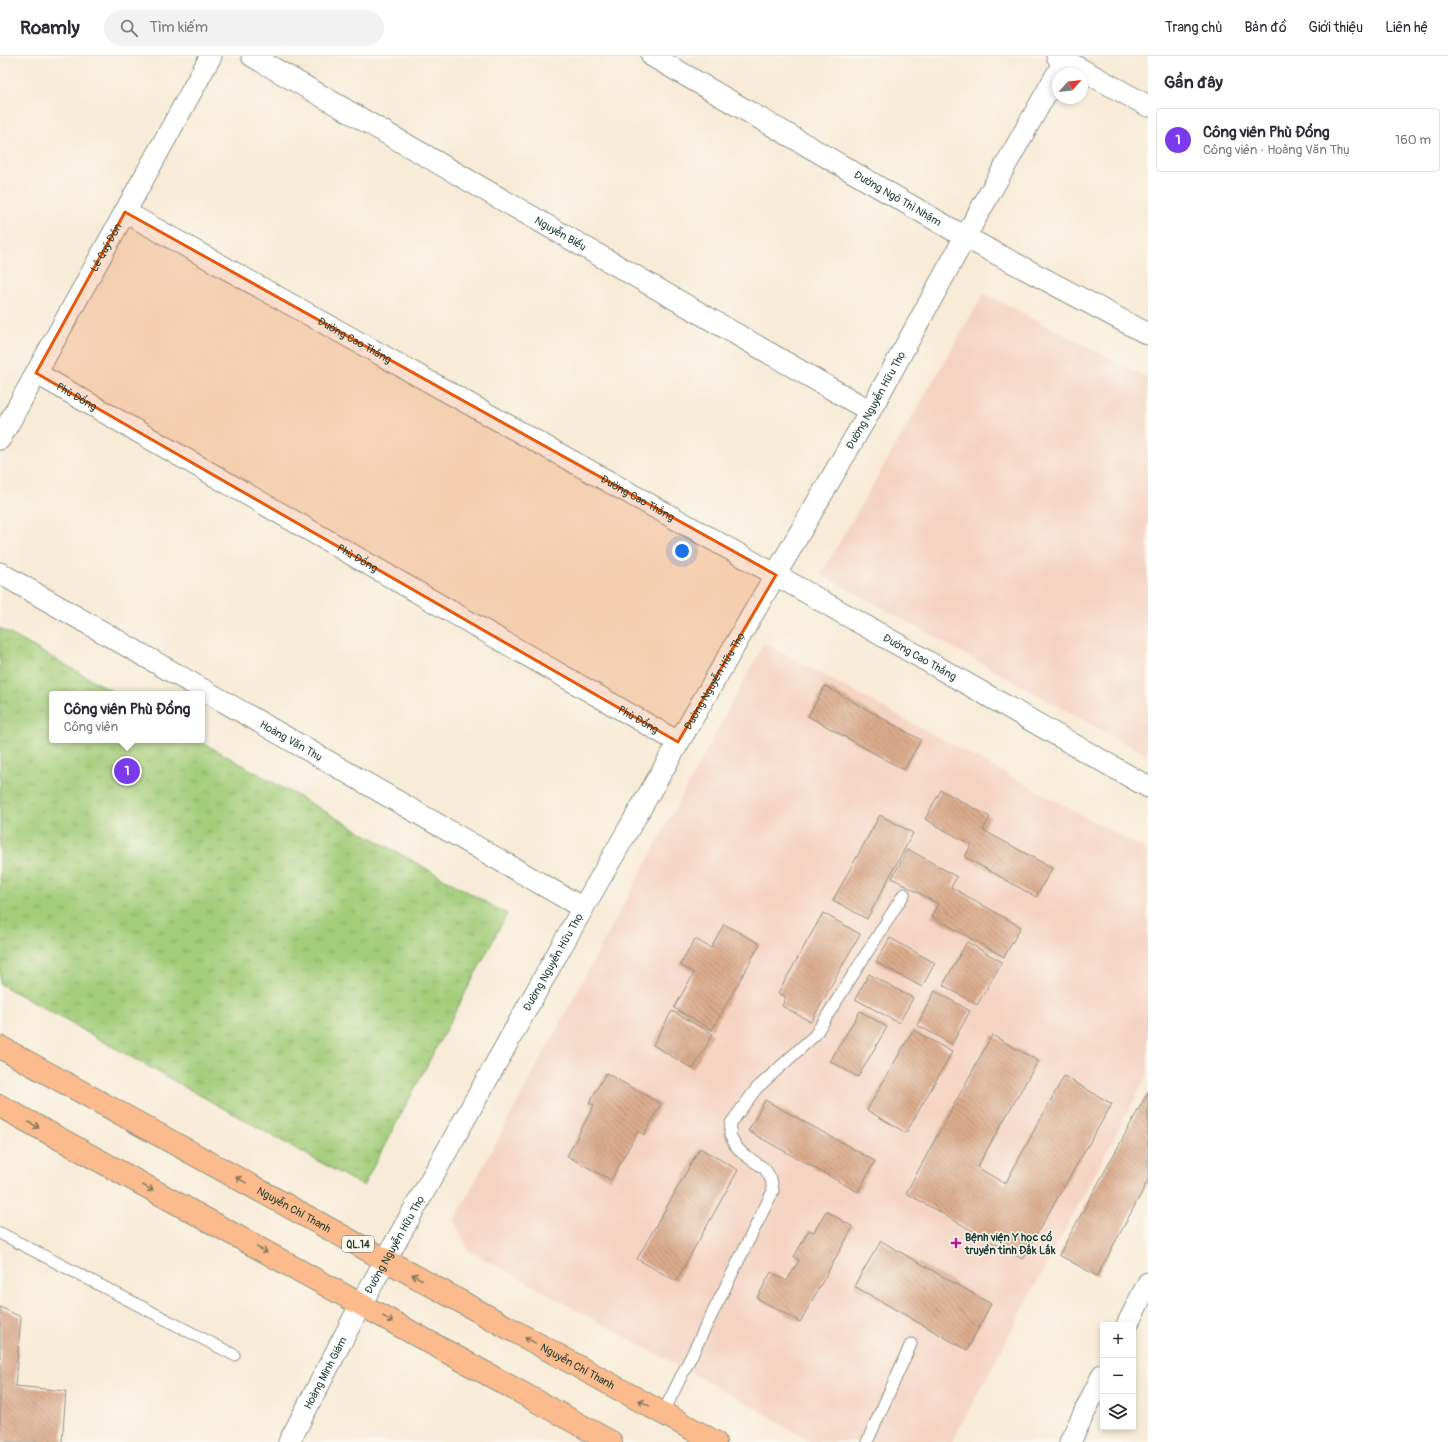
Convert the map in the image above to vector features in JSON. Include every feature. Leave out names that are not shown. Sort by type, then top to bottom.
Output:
[{"type":"main road","name":"Nguyễn Chí Thanh","points":[[0,1047],[715,1442]]},
{"type":"main road","points":[[0,1106],[611,1442]]},
{"type":"street","name":"Lê Quý Đôn","points":[[0,439],[211,56]]},
{"type":"street","name":"Nguyễn Biểu","points":[[252,56],[870,411]]},
{"type":"street","name":"Đường Ngô Thì Nhậm","points":[[652,56],[965,237],[1148,334]]},
{"type":"street","name":"Đường Nguyễn Hữu Thọ","points":[[361,1304],[583,908],[870,411],[1063,57]]},
{"type":"street","points":[[1063,57],[1148,106]]},
{"type":"street","name":"Đường Cao Thắng","points":[[125,212],[776,575],[1148,787]]},
{"type":"street","name":"Phù Đổng","points":[[36,373],[678,742]]},
{"type":"street","name":"Hoàng Văn Thụ","points":[[0,573],[583,908]]},
{"type":"street","points":[[1128,1322],[1148,1283]]},
{"type":"street","name":"Hoàng Minh Giám","points":[[289,1442],[361,1304]]},
{"type":"street","points":[[1070,1442],[1100,1380]]},
{"type":"lane","points":[[663,1413],[773,1191],[771,1179],[765,1169],[742,1153],[735,1145],[730,1135],[731,1124],[756,1089],[815,1035],[904,894]]},
{"type":"lane","points":[[0,1233],[234,1355]]},
{"type":"lane","points":[[867,1442],[911,1344]]},
{"type":"highlighted area","points":[[125,212],[776,575],[678,742],[36,373]]},
{"type":"shaded area","points":[[984,293],[1148,378],[1148,756],[821,574]]},
{"type":"shaded area","points":[[764,643],[1148,851],[1148,1074],[952,1442],[810,1442],[762,1412],[468,1250],[454,1221]]},
{"type":"green space","points":[[0,628],[112,691],[49,691],[49,743],[203,743],[507,914],[363,1186],[0,984]]},
{"type":"building","points":[[825,686],[921,740],[904,770],[808,716]]},
{"type":"building","points":[[941,790],[990,817],[983,830],[1052,868],[1036,897],[965,857],[971,845],[925,819]]},
{"type":"building","points":[[880,815],[913,833],[867,919],[833,900]]},
{"type":"building","points":[[908,849],[957,877],[951,887],[1021,927],[1004,957],[931,916],[938,904],[892,878]]},
{"type":"building","points":[[823,913],[860,934],[811,1022],[782,1006],[786,997],[778,993]]},
{"type":"building","points":[[724,924],[760,944],[712,1030],[674,1008],[694,973],[680,965],[695,939],[711,948]]},
{"type":"building","points":[[890,938],[935,963],[922,987],[876,962]]},
{"type":"building","points":[[967,942],[1002,962],[977,1005],[943,985]]},
{"type":"building","points":[[869,974],[913,998],[899,1023],[855,999]]},
{"type":"building","points":[[935,991],[970,1011],[952,1044],[917,1025]]},
{"type":"building","points":[[672,1011],[713,1034],[693,1069],[653,1045]]},
{"type":"building","points":[[860,1011],[887,1027],[858,1077],[830,1061]]},
{"type":"building","points":[[913,1030],[952,1052],[906,1133],[867,1110]]},
{"type":"building","points":[[992,1035],[1038,1061],[977,1167],[1005,1184],[1064,1076],[1112,1104],[1022,1259],[906,1193]]},
{"type":"building","points":[[606,1073],[661,1104],[644,1135],[638,1131],[611,1180],[567,1156],[594,1105],[589,1103]]},
{"type":"building","points":[[1148,1092],[1148,1181],[1097,1276],[1059,1255]]},
{"type":"building","points":[[765,1100],[875,1161],[858,1192],[748,1131]]},
{"type":"building","points":[[700,1148],[738,1170],[676,1281],[637,1259]]},
{"type":"building","points":[[826,1211],[853,1227],[800,1322],[757,1298],[771,1272],[787,1281],[799,1260],[794,1257],[809,1230],[814,1232]]},
{"type":"building","points":[[881,1241],[991,1304],[967,1350],[854,1286]]},
{"type":"building","points":[[0,1307],[21,1317],[15,1386],[66,1391],[62,1442],[0,1442]]},
{"type":"place","name":"Công viên Phù Đổng","points":[[127,771]]},
{"type":"place","name":"Bệnh viện Y học cổ truyền tỉnh Đắk Lắk","points":[[956,1243]]}]
